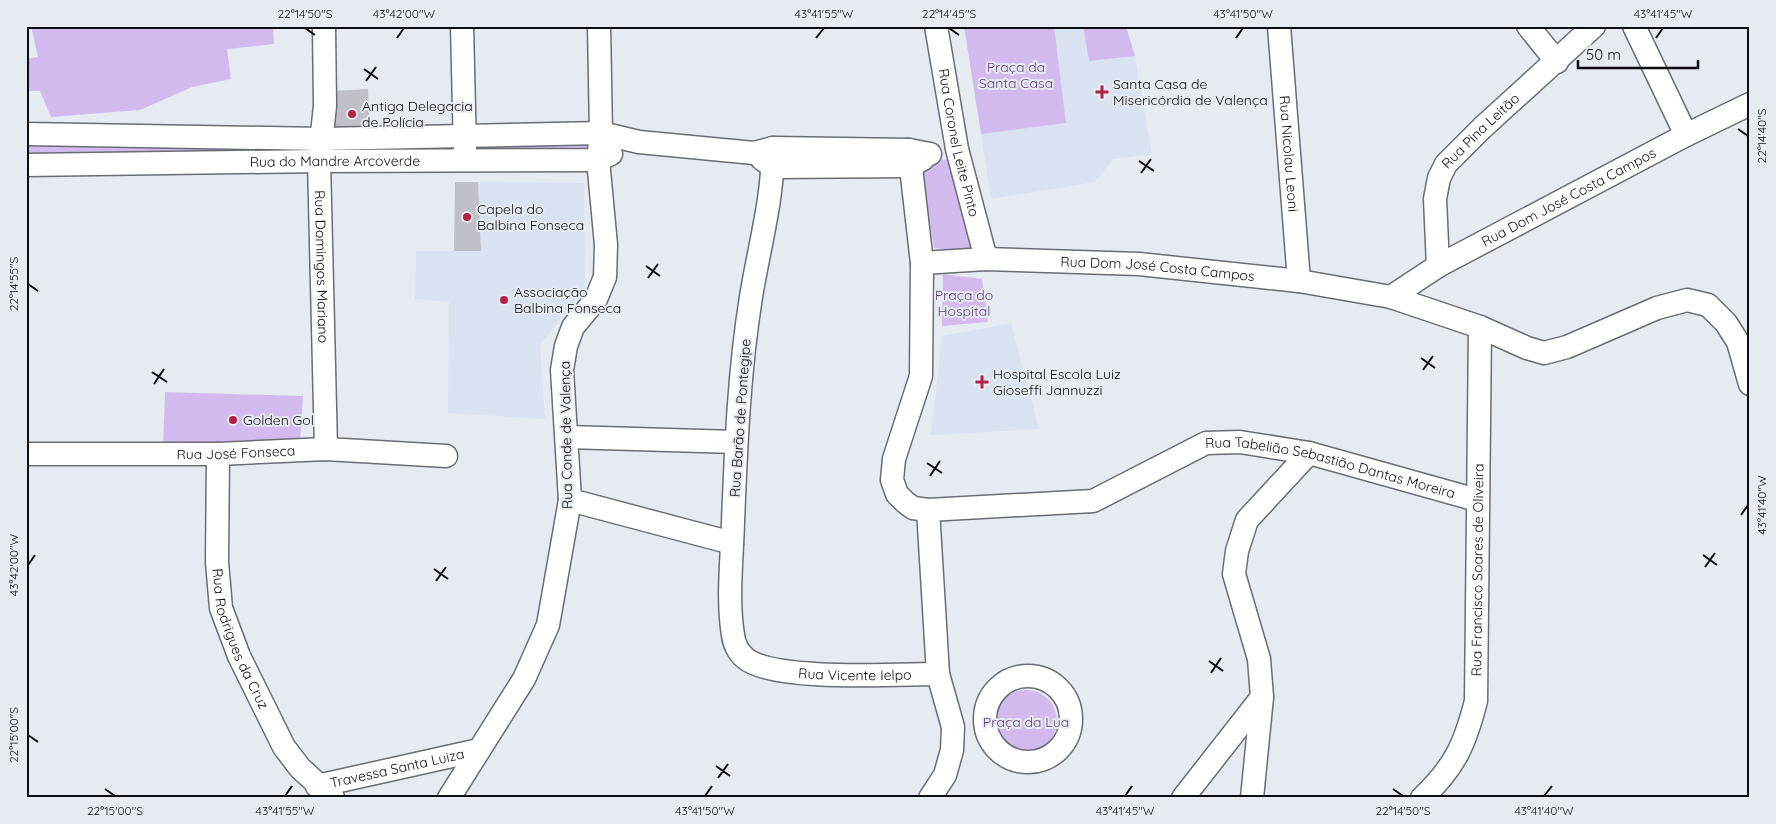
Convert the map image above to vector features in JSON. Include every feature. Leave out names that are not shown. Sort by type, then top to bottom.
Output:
[{"type":"street","name":"Rua Domingos Mariano","points":[[324,26],[325,106],[320,150],[326,449]]},
{"type":"street","points":[[462,26],[465,161]]},
{"type":"street","name":"Rua Conde de Valença","points":[[449,798],[524,679],[548,625],[570,500],[568,437],[562,370],[566,346],[573,327],[596,299],[605,277],[606,245],[598,160],[601,133],[599,26]]},
{"type":"street","name":"Rua Coronel Leite Pinto","points":[[936,26],[957,150],[986,259]]},
{"type":"street","name":"Rua Nicolau Leoni","points":[[1279,26],[1299,281]]},
{"type":"street","points":[[1528,26],[1557,62]]},
{"type":"street","name":"Rua Pina Leitão","points":[[1438,266],[1435,199],[1439,178],[1446,164],[1482,128],[1557,62],[1594,26]]},
{"type":"street","points":[[1634,26],[1686,135]]},
{"type":"street","name":"Rua Dom José Costa Campos","points":[[1391,297],[1438,266],[1686,135],[1750,104]]},
{"type":"street","name":"Rua do Mandre Arcoverde","points":[[26,165],[320,150],[465,136],[601,133],[639,142],[767,156],[917,157],[957,150]]},
{"type":"street","name":"Rua do Mandre Arcoverde","points":[[26,134],[320,150],[465,161],[598,160],[639,142]]},
{"type":"street","name":"Rua Barão de Pontegipe","points":[[767,156],[763,243],[751,296],[736,442],[731,586],[733,637],[738,649],[746,658],[771,670]]},
{"type":"street","name":"Rua Tabelião Sebastião Dantas Moreira","points":[[917,157],[922,263],[921,376],[894,459],[892,480],[897,494],[913,508],[928,510],[1093,501],[1206,443],[1240,442],[1309,453],[1477,500]]},
{"type":"street","name":"Rua Dom José Costa Campos","points":[[922,263],[986,259],[1138,264],[1299,281],[1391,297],[1480,327],[1527,348],[1544,353],[1567,347],[1657,308],[1687,300],[1708,305],[1726,322],[1738,342],[1750,384]]},
{"type":"street","name":"Rua Francisco Soares de Oliveira","points":[[1422,798],[1457,758],[1467,734],[1476,701],[1480,327]]},
{"type":"street","points":[[568,437],[736,442]]},
{"type":"street","name":"Rua José Fonseca","points":[[26,454],[218,454],[326,449],[446,456]]},
{"type":"street","points":[[1252,798],[1262,697],[1260,659],[1234,574],[1237,551],[1247,520],[1309,453]]},
{"type":"street","name":"Rua Rodrigues da Cruz","points":[[218,454],[216,562],[221,608],[239,656],[284,747],[300,768],[325,792]]},
{"type":"street","points":[[570,500],[732,543]]},
{"type":"street","points":[[928,510],[938,674],[953,726],[952,750],[945,774],[930,798]]},
{"type":"street","name":"Rua Vicente Ielpo","points":[[771,670],[812,673],[938,674]]},
{"type":"street","points":[[1183,798],[1262,697]]},
{"type":"street","points":[[953,726],[986,731]]},
{"type":"street","name":"Travessa Santa Luiza","points":[[325,792],[479,750]]},
{"type":"shaded area","name":"Santa Casa de Misericórdia de Valença","points":[[1054,26],[1082,26],[1089,61],[1135,56],[1152,154],[1113,159],[1095,182],[991,199],[981,134],[1066,123]]},
{"type":"shaded area","name":"Associação Balbina Fonseca","points":[[478,182],[584,183],[585,288],[540,345],[545,419],[448,413],[449,302],[415,299],[416,251],[481,251]]},
{"type":"shaded area","name":"Hospital Escola Luiz Gioseffi Jannuzzi","points":[[1011,323],[1039,429],[931,435],[942,336]]},
{"type":"green space","points":[[31,26],[273,26],[274,44],[227,49],[231,79],[192,87],[140,110],[51,117],[40,91],[26,91],[26,59],[38,57]]},
{"type":"green space","name":"Praça da Santa Casa","points":[[964,26],[1054,26],[1066,123],[981,134]]},
{"type":"green space","points":[[1083,26],[1126,26],[1135,56],[1089,61]]},
{"type":"green space","points":[[598,135],[597,148],[26,153],[26,139]]},
{"type":"green space","points":[[949,159],[978,253],[934,248],[919,162]]},
{"type":"green space","name":"Praça do Hospital","points":[[943,274],[982,279],[988,322],[942,326]]},
{"type":"green space","name":"Golden Gol","points":[[165,392],[303,396],[300,444],[163,448]]},
{"type":"green space","name":"Praça da Lua","points":[[1020,690],[1032,690],[1048,699],[1055,709],[1057,721],[1055,733],[1048,743],[1032,752],[1020,752],[1009,747],[1000,738],[995,727],[995,715],[1000,704],[1009,695]]},
{"type":"building","name":"Antiga Delegacia de Polícia","points":[[368,89],[370,137],[335,139],[333,91]]},
{"type":"building","name":"Capela do Balbina Fonseca","points":[[455,182],[478,182],[481,251],[454,251]]},
{"type":"place","name":"Santa Casa de Misericórdia de Valença","points":[[1102,92]]},
{"type":"place","name":"Antiga Delegacia de Polícia","points":[[352,114]]},
{"type":"place","name":"Capela do Balbina Fonseca","points":[[467,217]]},
{"type":"place","name":"Associação Balbina Fonseca","points":[[504,300]]},
{"type":"place","name":"Hospital Escola Luiz Gioseffi Jannuzzi","points":[[982,382]]},
{"type":"place","name":"Golden Gol","points":[[233,420]]}]
